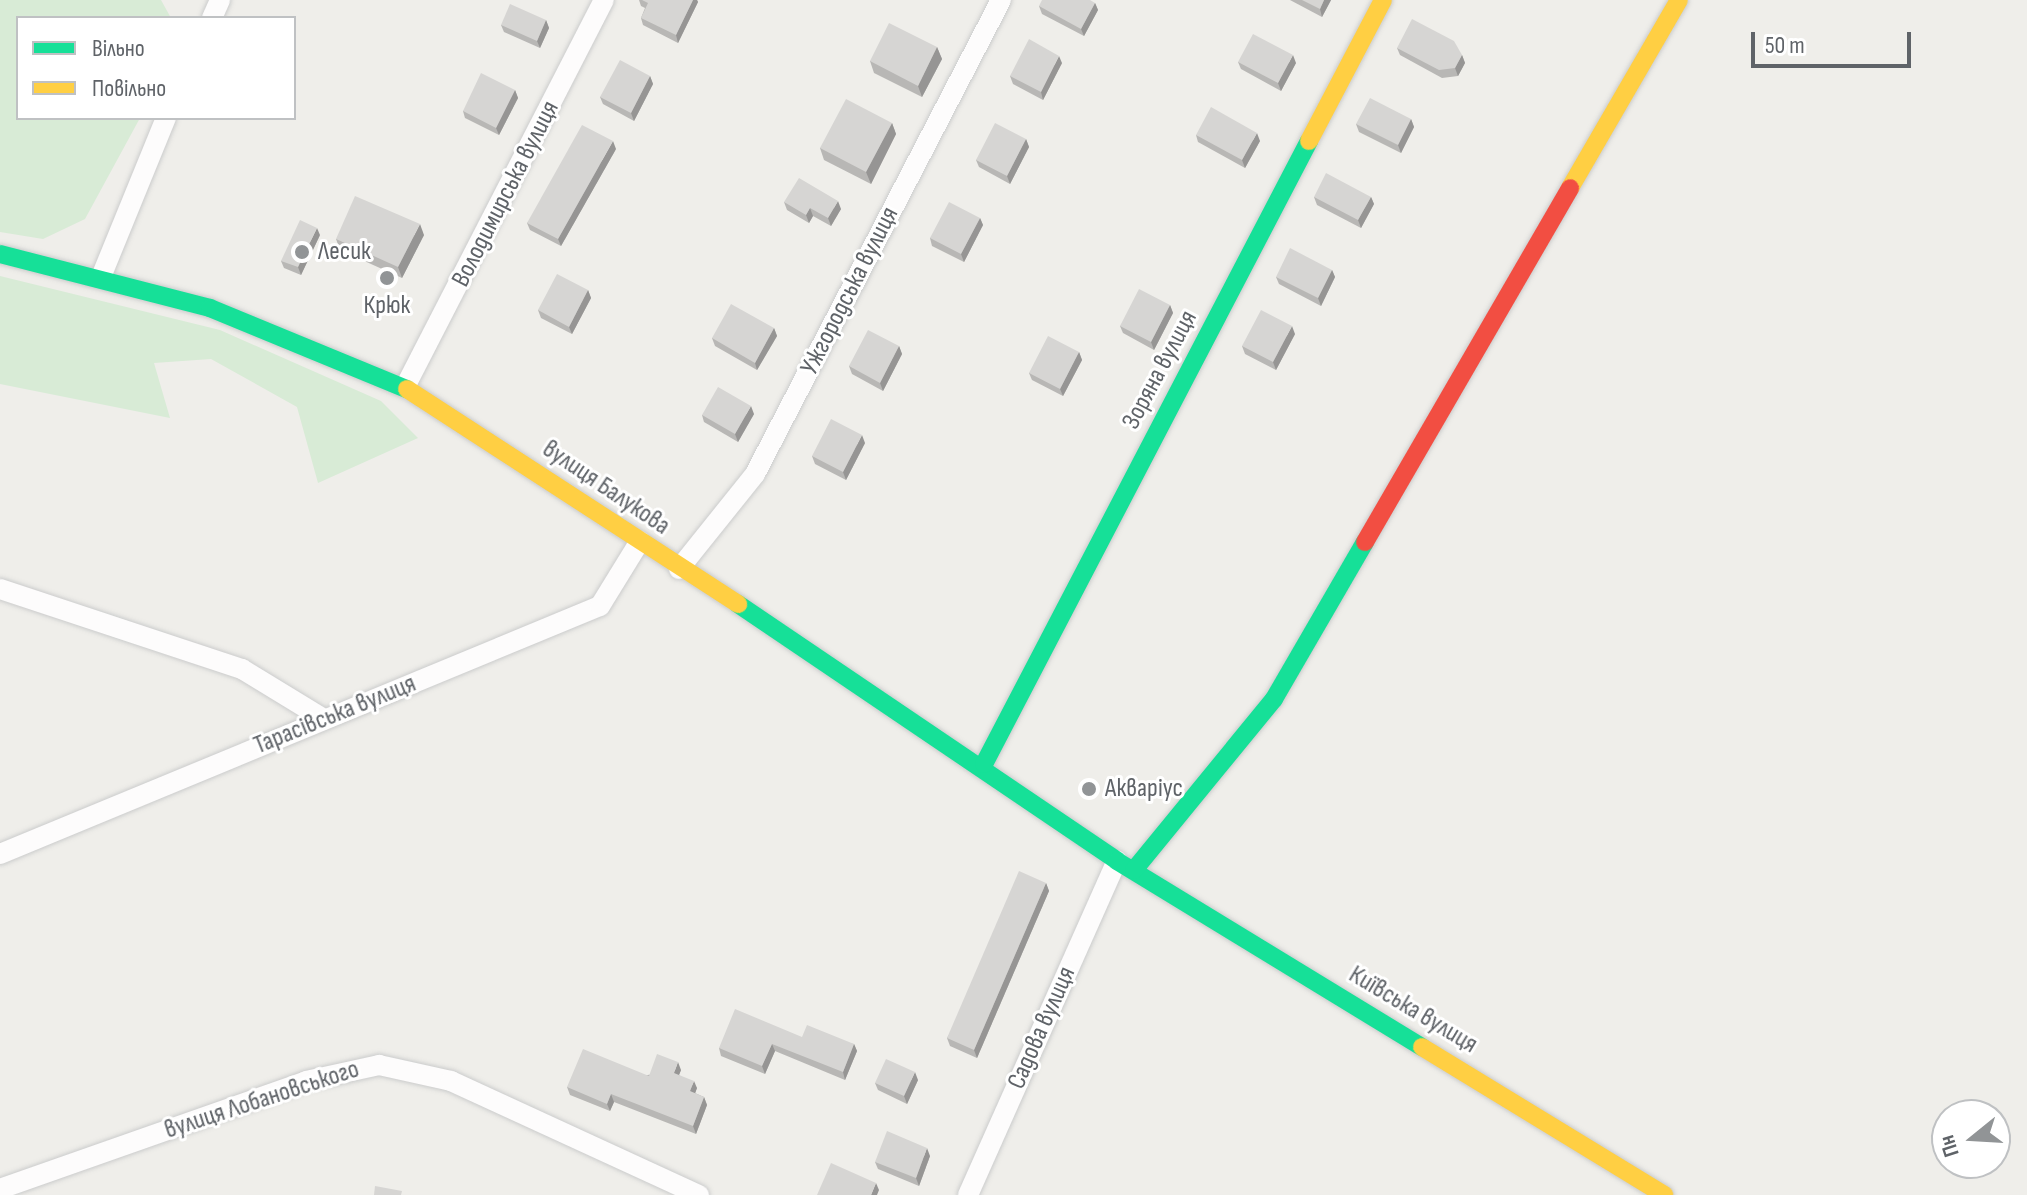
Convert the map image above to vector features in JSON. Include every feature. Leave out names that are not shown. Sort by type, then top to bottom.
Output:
[{"type":"main road","name":"Зоряна вулиця","points":[[984,764],[1383,0]]},
{"type":"main road","points":[[1125,866],[1274,699],[1679,0]]},
{"type":"main road","name":"вулиця Балукова","points":[[0,254],[101,277],[253,323],[405,387],[679,569],[984,764],[1125,866]]},
{"type":"main road","name":"Київська вулиця","points":[[1125,866],[1664,1195]]},
{"type":"street","name":"Володимирська вулиця","points":[[405,387],[604,0]]},
{"type":"street","name":"Ужгородська вулиця","points":[[679,569],[755,474],[1001,0]]},
{"type":"street","points":[[101,277],[165,120]]},
{"type":"street","name":"Тарасівська вулиця","points":[[0,854],[600,606],[640,541]]},
{"type":"street","points":[[0,589],[242,669],[324,719]]},
{"type":"street","name":"Садова вулиця","points":[[968,1195],[1125,866]]},
{"type":"street","name":"вулиця Лобановського","points":[[0,1189],[306,1081],[379,1065],[451,1081],[699,1195]]},
{"type":"green space","points":[[0,0],[161,0],[170,16],[16,16],[16,120],[139,120],[85,219],[43,239],[0,232]]},
{"type":"green space","points":[[0,276],[220,330],[381,401],[418,438],[318,483],[297,407],[211,359],[154,363],[170,418],[0,384]]},
{"type":"building","points":[[642,0],[693,0],[676,35],[641,18],[648,3]]},
{"type":"building","points":[[1042,0],[1090,0],[1095,3],[1081,29],[1039,6]]},
{"type":"building","points":[[1302,0],[1324,0],[1320,9]]},
{"type":"building","points":[[510,4],[546,20],[537,41],[501,25]]},
{"type":"building","points":[[1412,19],[1454,41],[1462,55],[1455,68],[1439,70],[1397,48]]},
{"type":"building","points":[[889,23],[937,47],[918,86],[870,61]]},
{"type":"building","points":[[1253,34],[1293,55],[1278,83],[1238,62]]},
{"type":"building","points":[[1029,39],[1059,56],[1041,92],[1010,76]]},
{"type":"building","points":[[620,60],[650,76],[631,113],[600,97]]},
{"type":"building","points":[[481,73],[515,90],[496,128],[463,111]]},
{"type":"building","points":[[1370,98],[1411,119],[1398,145],[1356,124]]},
{"type":"building","points":[[846,99],[892,123],[866,172],[820,148]]},
{"type":"building","points":[[1211,107],[1257,133],[1242,160],[1196,135]]},
{"type":"building","points":[[995,123],[1026,139],[1007,176],[976,160]]},
{"type":"building","points":[[582,125],[613,141],[558,239],[527,223]]},
{"type":"building","points":[[1326,173],[1371,197],[1358,220],[1314,197]]},
{"type":"building","points":[[799,178],[838,201],[828,218],[810,208],[806,215],[784,202]]},
{"type":"building","points":[[355,196],[420,224],[398,267],[336,239]]},
{"type":"building","points":[[949,202],[980,218],[961,254],[930,238]]},
{"type":"building","points":[[300,220],[317,228],[298,267],[281,261]]},
{"type":"building","points":[[1290,248],[1332,270],[1318,298],[1276,277]]},
{"type":"building","points":[[557,274],[588,290],[569,327],[538,310]]},
{"type":"building","points":[[1139,289],[1170,305],[1151,342],[1120,326]]},
{"type":"building","points":[[731,304],[774,328],[755,363],[712,338]]},
{"type":"building","points":[[1261,310],[1292,326],[1273,362],[1242,346]]},
{"type":"building","points":[[868,330],[899,346],[880,383],[849,366]]},
{"type":"building","points":[[1048,336],[1079,352],[1060,389],[1029,373]]},
{"type":"building","points":[[718,387],[751,406],[735,434],[702,415]]},
{"type":"building","points":[[831,419],[862,435],[843,472],[812,456]]},
{"type":"building","points":[[1019,871],[1046,883],[974,1050],[947,1038]]},
{"type":"building","points":[[735,1009],[802,1037],[807,1025],[854,1044],[843,1072],[772,1044],[762,1066],[719,1048]]},
{"type":"building","points":[[583,1049],[649,1076],[657,1054],[678,1062],[674,1073],[694,1081],[690,1091],[704,1097],[693,1126],[611,1094],[607,1104],[567,1087]]},
{"type":"building","points":[[886,1059],[915,1072],[904,1096],[875,1083]]},
{"type":"building","points":[[887,1131],[927,1148],[916,1178],[875,1162]]},
{"type":"building","points":[[831,1163],[876,1183],[871,1195],[817,1195]]},
{"type":"building","points":[[375,1186],[402,1191],[401,1195],[374,1195]]},
{"type":"traffic: fast","points":[[984,764],[1309,141]]},
{"type":"traffic: fast","points":[[0,254],[210,308],[407,389]]},
{"type":"traffic: fast","points":[[1134,870],[1274,699],[1365,542]]},
{"type":"traffic: fast","points":[[738,604],[1117,861],[1422,1047]]},
{"type":"traffic: slow","points":[[1309,141],[1383,0]]},
{"type":"traffic: slow","points":[[1570,188],[1679,0]]},
{"type":"traffic: slow","points":[[407,389],[738,604]]},
{"type":"traffic: slow","points":[[1422,1047],[1664,1195]]},
{"type":"traffic: jam","points":[[1365,542],[1570,188]]},
{"type":"place","name":"Лесик","points":[[302,252]]},
{"type":"place","name":"Крюк","points":[[387,278]]},
{"type":"place","name":"Акваріус","points":[[1089,789]]}]
